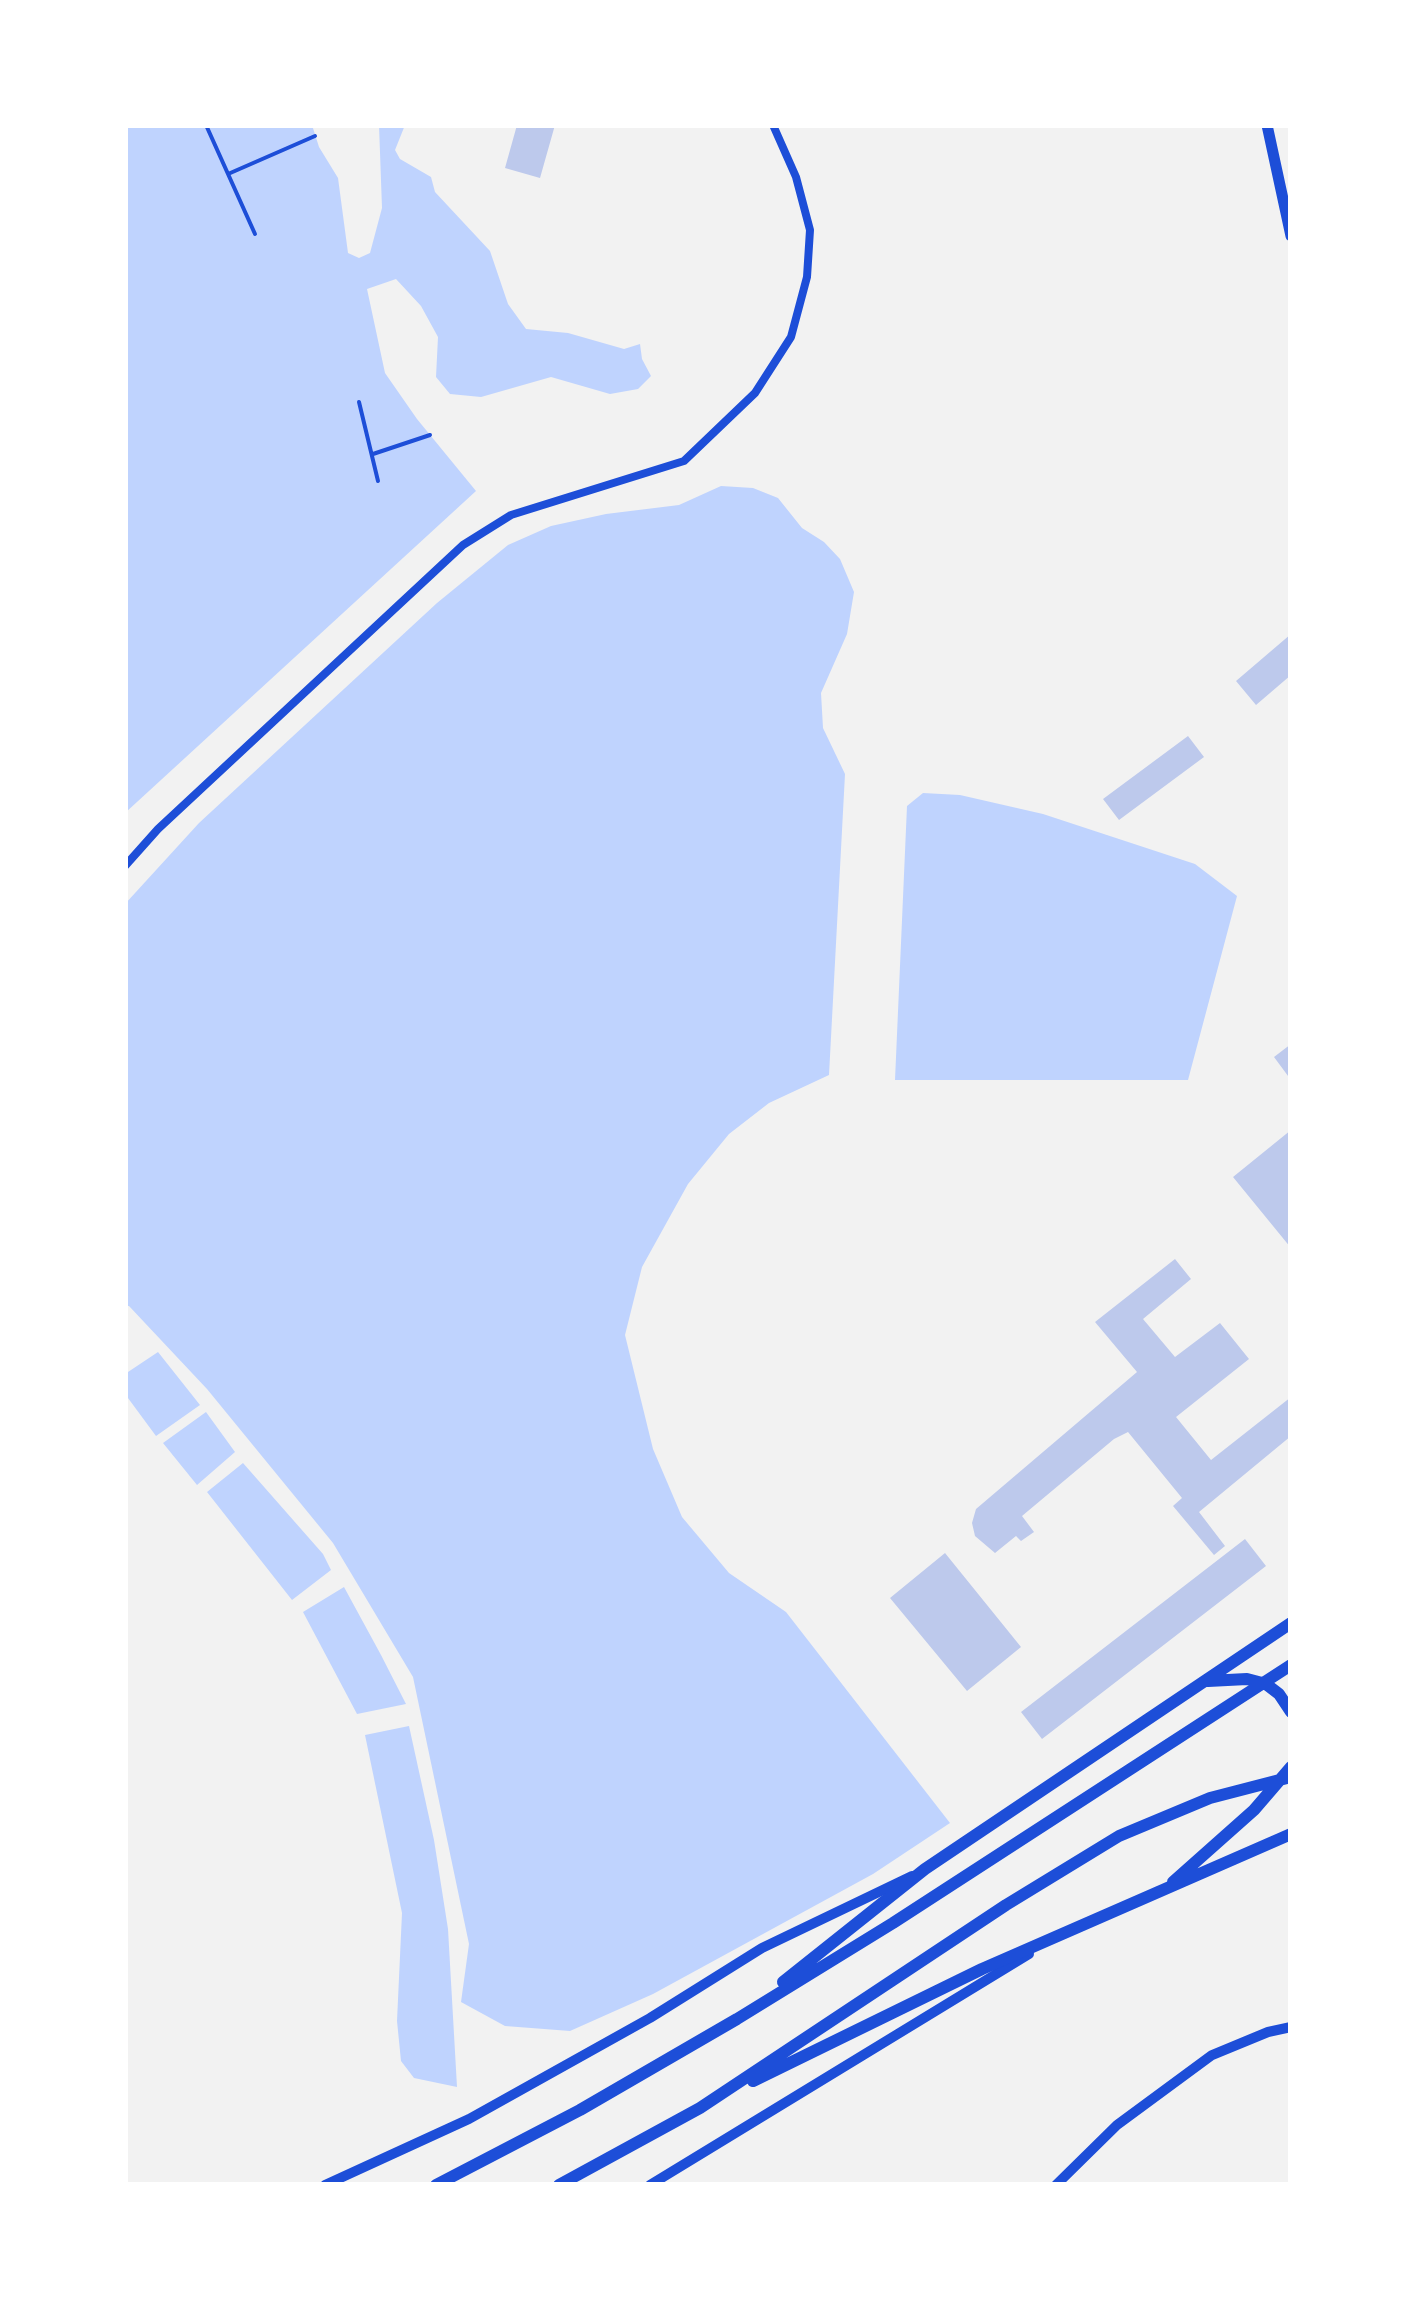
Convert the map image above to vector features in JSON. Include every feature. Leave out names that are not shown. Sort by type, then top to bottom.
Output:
[{"type":"highway","points":[[737,2018],[925,1869],[1291,1623]]},
{"type":"highway","points":[[436,2185],[580,2110],[737,2018],[1291,1665]]},
{"type":"highway","points":[[1202,1682],[1236,1678],[1266,1684],[1279,1694],[1291,1712]]},
{"type":"highway","points":[[1163,1890],[1240,1823],[1291,1768]]},
{"type":"highway","points":[[700,2108],[1105,1844],[1158,1818],[1226,1793],[1291,1777]]},
{"type":"highway","points":[[559,2185],[700,2108],[936,1990],[1291,1834]]},
{"type":"main road","points":[[1267,125],[1291,236]]},
{"type":"main road","points":[[1271,143],[1279,125]]},
{"type":"street","points":[[125,866],[184,804],[463,545],[511,514],[684,461],[754,393],[791,337],[808,261],[810,230],[796,177],[773,125]]},
{"type":"street","points":[[326,2185],[484,2111],[650,2018],[762,1948],[925,1869]]},
{"type":"street","points":[[650,2185],[1074,1928]]},
{"type":"street","points":[[1056,2185],[1118,2125],[1212,2055],[1291,2027]]},
{"type":"path","points":[[206,125],[255,234]]},
{"type":"path","points":[[228,174],[315,136]]},
{"type":"path","points":[[359,402],[378,481]]},
{"type":"path","points":[[372,454],[430,436]]},
{"type":"water","points":[[125,125],[312,125],[319,147],[338,178],[348,253],[359,258],[370,253],[382,208],[379,125],[405,125],[395,150],[400,159],[431,177],[435,192],[490,251],[508,304],[526,329],[568,333],[624,349],[640,344],[651,376],[638,389],[610,394],[551,377],[481,397],[450,394],[436,377],[438,337],[421,306],[396,279],[367,289],[385,373],[476,491],[125,813]]},
{"type":"water","points":[[721,486],[753,488],[778,498],[802,528],[824,542],[840,559],[854,592],[847,634],[821,693],[823,728],[845,774],[829,1075],[769,1103],[729,1134],[688,1184],[642,1267],[625,1335],[653,1449],[682,1517],[729,1573],[786,1612],[950,1823],[873,1874],[653,1994],[570,2031],[505,2026],[461,2002],[469,1944],[413,1677],[333,1543],[207,1389],[125,1306],[125,904],[199,823],[437,603],[508,545],[551,526],[679,505]]},
{"type":"water","points":[[923,793],[960,795],[1043,814],[1195,864],[1237,896],[1188,1080],[895,1080],[907,806]]},
{"type":"water","points":[[158,1352],[200,1405],[156,1436],[125,1394],[125,1374]]},
{"type":"water","points":[[206,1412],[235,1452],[197,1485],[163,1443]]},
{"type":"water","points":[[243,1463],[323,1554],[331,1570],[292,1600],[207,1492]]},
{"type":"water","points":[[344,1587],[406,1704],[357,1714],[303,1612]]},
{"type":"water","points":[[409,1726],[434,1840],[448,1929],[457,2087],[414,2078],[401,2061],[397,2021],[402,1913],[365,1735]]},
{"type":"building","points":[[517,125],[555,125],[540,178],[505,168]]},
{"type":"building","points":[[1291,634],[1291,675],[1256,705],[1236,681]]},
{"type":"building","points":[[1188,736],[1204,757],[1119,820],[1103,799]]},
{"type":"building","points":[[1291,1044],[1291,1080],[1274,1057]]},
{"type":"building","points":[[1291,1130],[1291,1248],[1233,1177]]},
{"type":"building","points":[[1175,1259],[1191,1279],[1143,1319],[1175,1357],[1220,1323],[1249,1359],[1176,1417],[1211,1460],[1291,1397],[1291,1436],[1199,1512],[1225,1546],[1214,1555],[1173,1506],[1182,1498],[1128,1432],[1114,1439],[1022,1516],[1034,1532],[1021,1541],[1016,1536],[995,1553],[975,1536],[972,1523],[976,1509],[1137,1372],[1095,1322]]},
{"type":"building","points":[[1245,1539],[1266,1566],[1042,1739],[1021,1712]]},
{"type":"building","points":[[945,1553],[1021,1647],[967,1691],[890,1598]]}]
